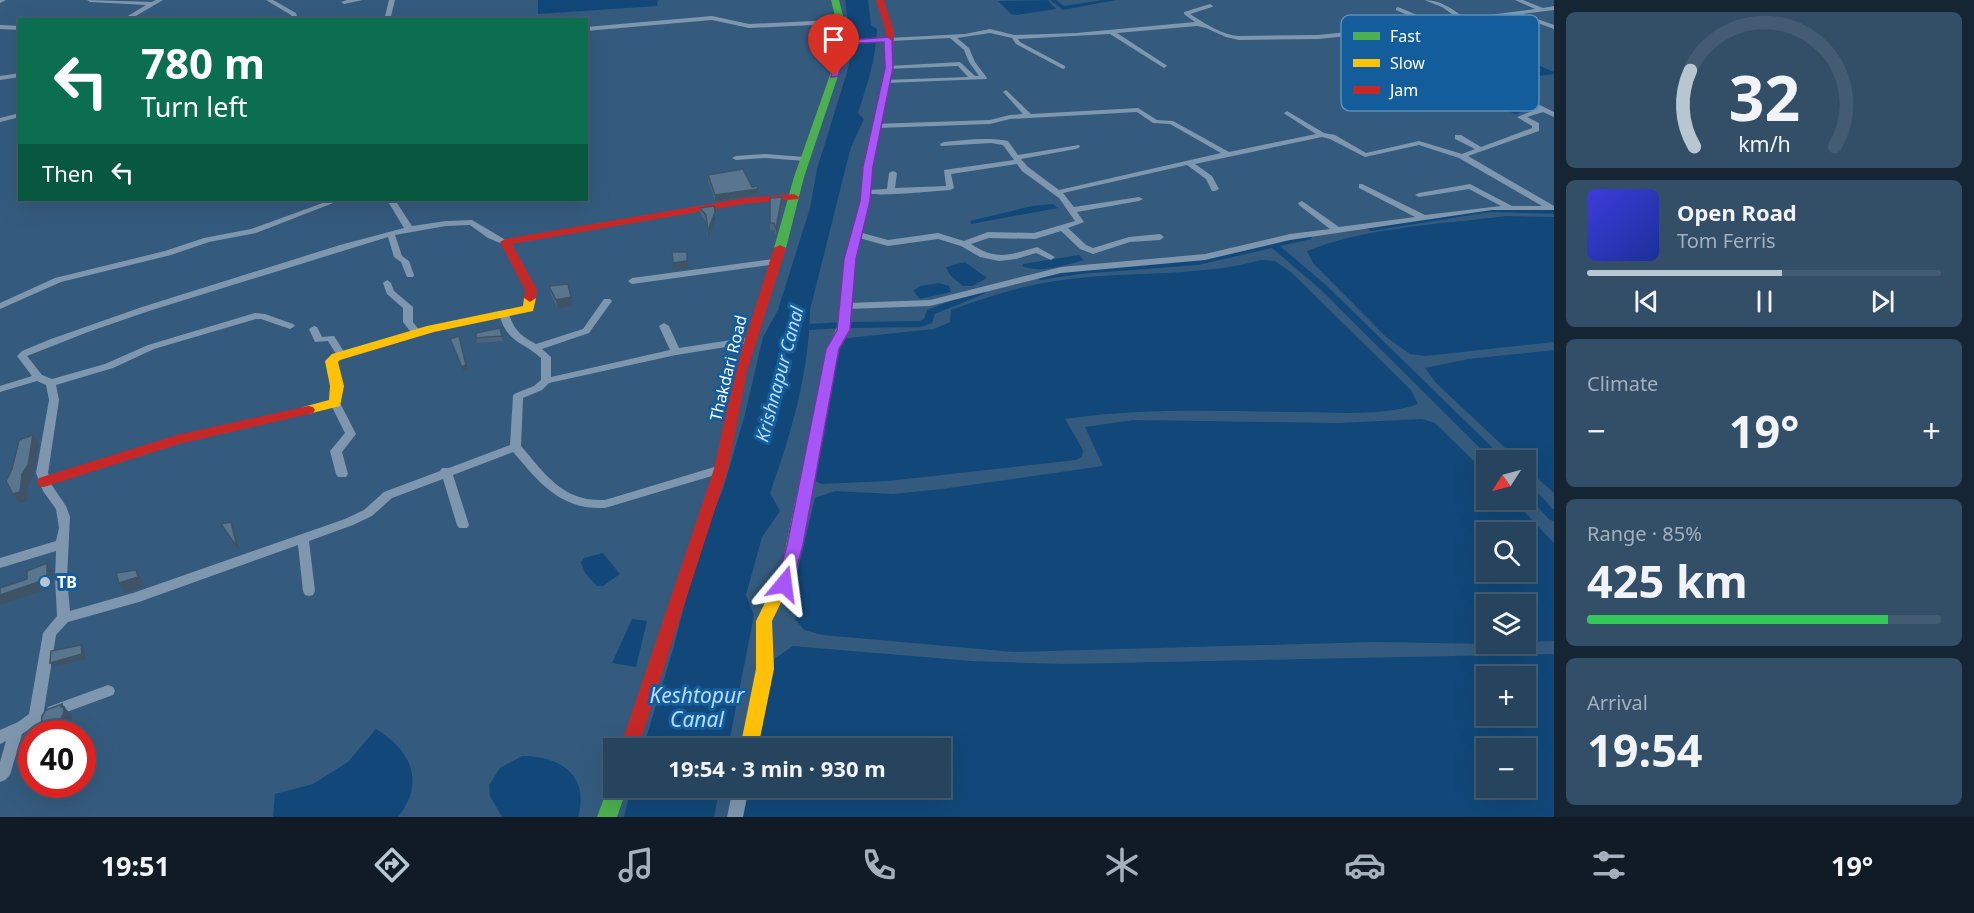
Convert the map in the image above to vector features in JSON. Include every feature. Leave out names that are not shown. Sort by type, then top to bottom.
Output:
[{"type":"street","points":[[90,0],[152,4]]},
{"type":"street","points":[[128,18],[160,0]]},
{"type":"street","points":[[269,0],[294,14],[295,18]]},
{"type":"street","points":[[344,2],[360,0]]},
{"type":"street","points":[[388,18],[392,0]]},
{"type":"street","name":"Thakdari Road","points":[[632,738],[721,469],[741,371],[805,159],[840,58],[837,42],[828,30],[839,16],[835,0]]},
{"type":"street","points":[[751,738],[765,669],[764,621],[789,570],[833,349],[843,330],[848,306],[848,277],[855,234],[866,192],[887,75],[885,40],[890,32],[880,0]]},
{"type":"street","points":[[1427,0],[1441,5],[1456,15]]},
{"type":"street","points":[[1518,0],[1543,10]]},
{"type":"street","points":[[1202,25],[1186,13],[1210,6]]},
{"type":"street","points":[[1510,15],[1554,8]]},
{"type":"street","points":[[1398,9],[1412,15]]},
{"type":"street","points":[[588,29],[712,18],[749,26],[833,22]]},
{"type":"street","points":[[1539,22],[1554,27]]},
{"type":"street","points":[[837,42],[990,32],[1014,37],[1202,25],[1210,26],[1225,36],[1239,38],[1341,34]]},
{"type":"street","points":[[0,27],[18,28]]},
{"type":"street","points":[[1111,32],[1164,66]]},
{"type":"street","points":[[887,75],[974,79],[985,77],[972,62],[967,49],[951,36]]},
{"type":"street","points":[[1014,37],[1015,41],[1063,67]]},
{"type":"street","points":[[887,75],[960,64],[974,79]]},
{"type":"street","points":[[0,78],[18,75]]},
{"type":"street","points":[[1006,92],[1029,116]]},
{"type":"street","points":[[1539,108],[1554,115]]},
{"type":"street","points":[[877,126],[990,122],[1029,116],[1138,110],[1155,122],[1172,122],[1228,154]]},
{"type":"street","points":[[1462,156],[1536,129],[1536,125],[1521,117],[1542,110]]},
{"type":"street","points":[[1287,113],[1323,135],[1332,137],[1365,155],[1419,143],[1462,156],[1552,208]]},
{"type":"street","points":[[0,120],[18,116]]},
{"type":"street","points":[[1059,192],[1323,135]]},
{"type":"street","points":[[1458,137],[1482,150]]},
{"type":"street","points":[[944,144],[1002,141],[1035,177],[1059,192],[1080,222],[1064,229],[1026,238],[988,235],[964,244]]},
{"type":"street","points":[[866,192],[950,188],[946,172],[1076,147]]},
{"type":"street","points":[[736,158],[765,156],[805,159]]},
{"type":"street","points":[[1189,163],[1209,178],[1215,189]]},
{"type":"street","points":[[891,192],[893,173]]},
{"type":"street","points":[[1362,186],[1424,218]]},
{"type":"street","points":[[1419,195],[1470,186],[1510,208]]},
{"type":"street","points":[[290,326],[262,316],[255,316],[151,347],[109,366],[51,383],[38,377],[22,356],[54,341],[134,312],[410,230],[472,222],[491,236],[505,242],[744,201],[794,198]]},
{"type":"street","points":[[1072,210],[1139,198]]},
{"type":"street","points":[[0,306],[58,280],[168,253],[207,240],[253,231],[334,201]]},
{"type":"street","points":[[392,201],[410,230]]},
{"type":"street","points":[[1302,203],[1337,230]]},
{"type":"street","points":[[848,306],[930,303],[1061,270],[1205,257],[1290,237],[1492,208],[1552,208]]},
{"type":"street","points":[[1064,229],[1083,247],[1093,251],[1123,242],[1160,237]]},
{"type":"street","points":[[391,234],[398,257],[405,261],[410,275]]},
{"type":"street","points":[[855,234],[888,243],[938,236],[964,244],[995,260],[1037,250],[1052,256]]},
{"type":"street","points":[[342,474],[336,452],[351,434],[335,403],[337,386],[331,361],[341,355],[417,334],[531,306],[531,290],[505,242]]},
{"type":"street","points":[[632,281],[774,262]]},
{"type":"street","points":[[387,283],[390,291],[408,307],[408,322],[417,334]]},
{"type":"street","points":[[534,348],[586,331],[592,326],[598,311],[607,301]]},
{"type":"street","points":[[504,314],[508,330],[512,335],[546,357],[546,381]]},
{"type":"street","points":[[664,326],[676,352]]},
{"type":"street","points":[[314,329],[318,340],[331,338],[341,355]]},
{"type":"street","points":[[721,469],[605,504],[590,505],[559,495],[515,447],[518,396],[538,388],[546,381],[676,352],[751,340]]},
{"type":"street","points":[[0,388],[38,377]]},
{"type":"street","points":[[51,383],[54,400],[42,473],[44,482],[66,512],[61,578],[64,618]]},
{"type":"street","points":[[44,482],[177,440],[256,424],[335,403]]},
{"type":"street","points":[[36,717],[50,633],[64,618],[134,598],[303,538],[363,515],[388,495],[446,471],[515,447]]},
{"type":"street","points":[[446,471],[463,525]]},
{"type":"street","points":[[303,538],[309,591]]},
{"type":"street","points":[[0,563],[62,544]]},
{"type":"street","points":[[0,737],[16,731],[36,717],[108,691]]},
{"type":"street","points":[[0,775],[5,770],[16,731]]},
{"type":"street","points":[[608,817],[614,798]]},
{"type":"street","points":[[735,817],[739,798]]},
{"type":"water","points":[[538,0],[658,0],[657,6],[538,14]]},
{"type":"water","name":"Keshtopur Canal","points":[[845,0],[868,0],[871,25],[877,29],[875,51],[858,113],[864,119],[851,147],[810,310],[809,334],[798,403],[770,493],[780,511],[762,537],[746,595],[754,615],[730,738],[646,738],[672,653],[699,548],[723,489],[744,418],[763,337],[778,310],[810,208],[817,169],[852,50]]},
{"type":"water","points":[[1048,0],[1056,9],[1017,15],[1011,14],[998,1]]},
{"type":"water","points":[[1539,65],[1554,72],[1554,74],[1540,76]]},
{"type":"water","points":[[1507,111],[1522,111],[1516,114]]},
{"type":"water","points":[[1053,204],[1058,208],[971,224],[970,221],[1032,206]]},
{"type":"water","points":[[1506,216],[1554,217],[1554,342],[1426,356],[1410,354],[1386,337],[1313,263],[1307,251],[1379,231]]},
{"type":"water","points":[[1079,255],[1084,260],[1053,268],[1037,269],[1022,266],[1023,264]]},
{"type":"water","points":[[1261,260],[1275,261],[1292,273],[1411,390],[1418,404],[1389,411],[1357,413],[1179,411],[1122,413],[1065,419],[1083,450],[1082,457],[1076,460],[888,481],[822,484],[811,479],[839,339],[934,329],[950,322],[951,310],[995,295],[1055,281],[1214,269]]},
{"type":"water","points":[[965,262],[987,278],[972,286],[963,286],[950,275],[946,267]]},
{"type":"water","points":[[939,283],[949,286],[951,292],[920,299],[913,291],[920,286]]},
{"type":"water","points":[[1554,350],[1554,493],[1536,477],[1536,450],[1507,450],[1436,383],[1425,368],[1468,359]]},
{"type":"water","points":[[1422,419],[1435,423],[1476,463],[1476,510],[1523,510],[1534,522],[1476,522],[1476,582],[1536,582],[1536,524],[1554,543],[1554,641],[1536,642],[1536,594],[1476,594],[1476,644],[1375,642],[1013,652],[823,635],[804,630],[795,619],[798,569],[815,498],[835,491],[893,494],[942,489],[1103,466],[1085,427],[1133,420],[1338,423]]},
{"type":"water","points":[[603,553],[620,574],[603,586],[597,586],[585,573],[581,562],[584,558]]},
{"type":"water","points":[[632,619],[647,621],[636,667],[612,663]]},
{"type":"water","points":[[793,646],[972,661],[1063,664],[1554,654],[1554,817],[739,817],[743,798],[951,798],[951,738],[756,738],[774,659]]},
{"type":"water","points":[[376,729],[398,747],[411,768],[413,779],[411,791],[407,804],[398,817],[273,817],[275,794],[313,784],[348,762]]},
{"type":"water","points":[[522,756],[548,760],[560,764],[569,771],[576,779],[580,790],[581,802],[578,817],[502,817],[490,796],[489,785],[500,768]]},
{"type":"water","points":[[629,798],[718,798],[714,817],[624,817]]},
{"type":"building","points":[[743,169],[752,187],[757,186],[758,189],[715,195],[708,175]]},
{"type":"building","points":[[782,197],[776,228],[774,223],[770,223],[770,198]]},
{"type":"building","points":[[714,206],[715,212],[708,231],[706,215],[700,208]]},
{"type":"building","points":[[672,252],[687,252],[687,261],[673,263]]},
{"type":"building","points":[[568,284],[571,297],[556,300],[549,286]]},
{"type":"building","points":[[500,328],[502,336],[476,338],[476,333]]},
{"type":"building","points":[[459,336],[466,365],[462,367],[450,339]]},
{"type":"building","points":[[33,435],[28,465],[22,474],[20,492],[13,494],[6,481],[12,469],[19,440]]},
{"type":"building","points":[[231,522],[237,547],[221,524]]},
{"type":"building","points":[[47,563],[47,579],[0,595],[0,588],[27,579],[27,571]]},
{"type":"building","points":[[136,570],[138,577],[119,583],[116,573]]},
{"type":"building","points":[[81,645],[82,654],[50,663],[51,651]]},
{"type":"building","points":[[62,704],[61,707],[64,707],[60,720],[42,720],[46,710]]},
{"type":"waterway","points":[[1053,0],[1063,8],[1113,0]]},
{"type":"waterway","points":[[1371,228],[1491,210],[1554,212]]},
{"type":"waterway","points":[[1274,245],[1308,237]]},
{"type":"waterway","points":[[1040,277],[1080,271],[1198,262],[1274,245]]},
{"type":"waterway","points":[[1274,245],[1323,287],[1488,450]]},
{"type":"waterway","points":[[850,325],[921,324],[929,321],[930,312],[981,292]]},
{"type":"waterway","name":"Krishnapur Canal","points":[[810,327],[842,325]]},
{"type":"waterway","points":[[1536,498],[1554,517]]},
{"type":"traffic: fast","points":[[780,248],[799,177],[840,58],[828,30],[839,16],[835,0]]},
{"type":"traffic: fast","points":[[607,817],[614,798]]},
{"type":"traffic: slow","points":[[308,410],[335,403],[337,386],[331,361],[336,357],[431,329],[529,308],[530,298]]},
{"type":"traffic: slow","points":[[751,738],[765,669],[764,621],[789,570],[833,349],[844,325]]},
{"type":"traffic: jam","points":[[844,325],[850,259],[865,201],[868,167],[889,68],[890,32],[880,0]]},
{"type":"traffic: jam","points":[[530,298],[531,290],[505,242],[744,201],[794,197]]},
{"type":"traffic: jam","points":[[632,738],[721,469],[741,371],[780,248]]},
{"type":"traffic: jam","points":[[44,482],[177,440],[308,410]]},
{"type":"place","name":"TB","points":[[45,582]]},
{"type":"route","points":[[784,584],[795,545],[833,349],[836,339],[843,330],[848,306],[850,259],[865,201],[868,167],[889,68],[888,40],[832,42],[840,58],[834,76]]}]
